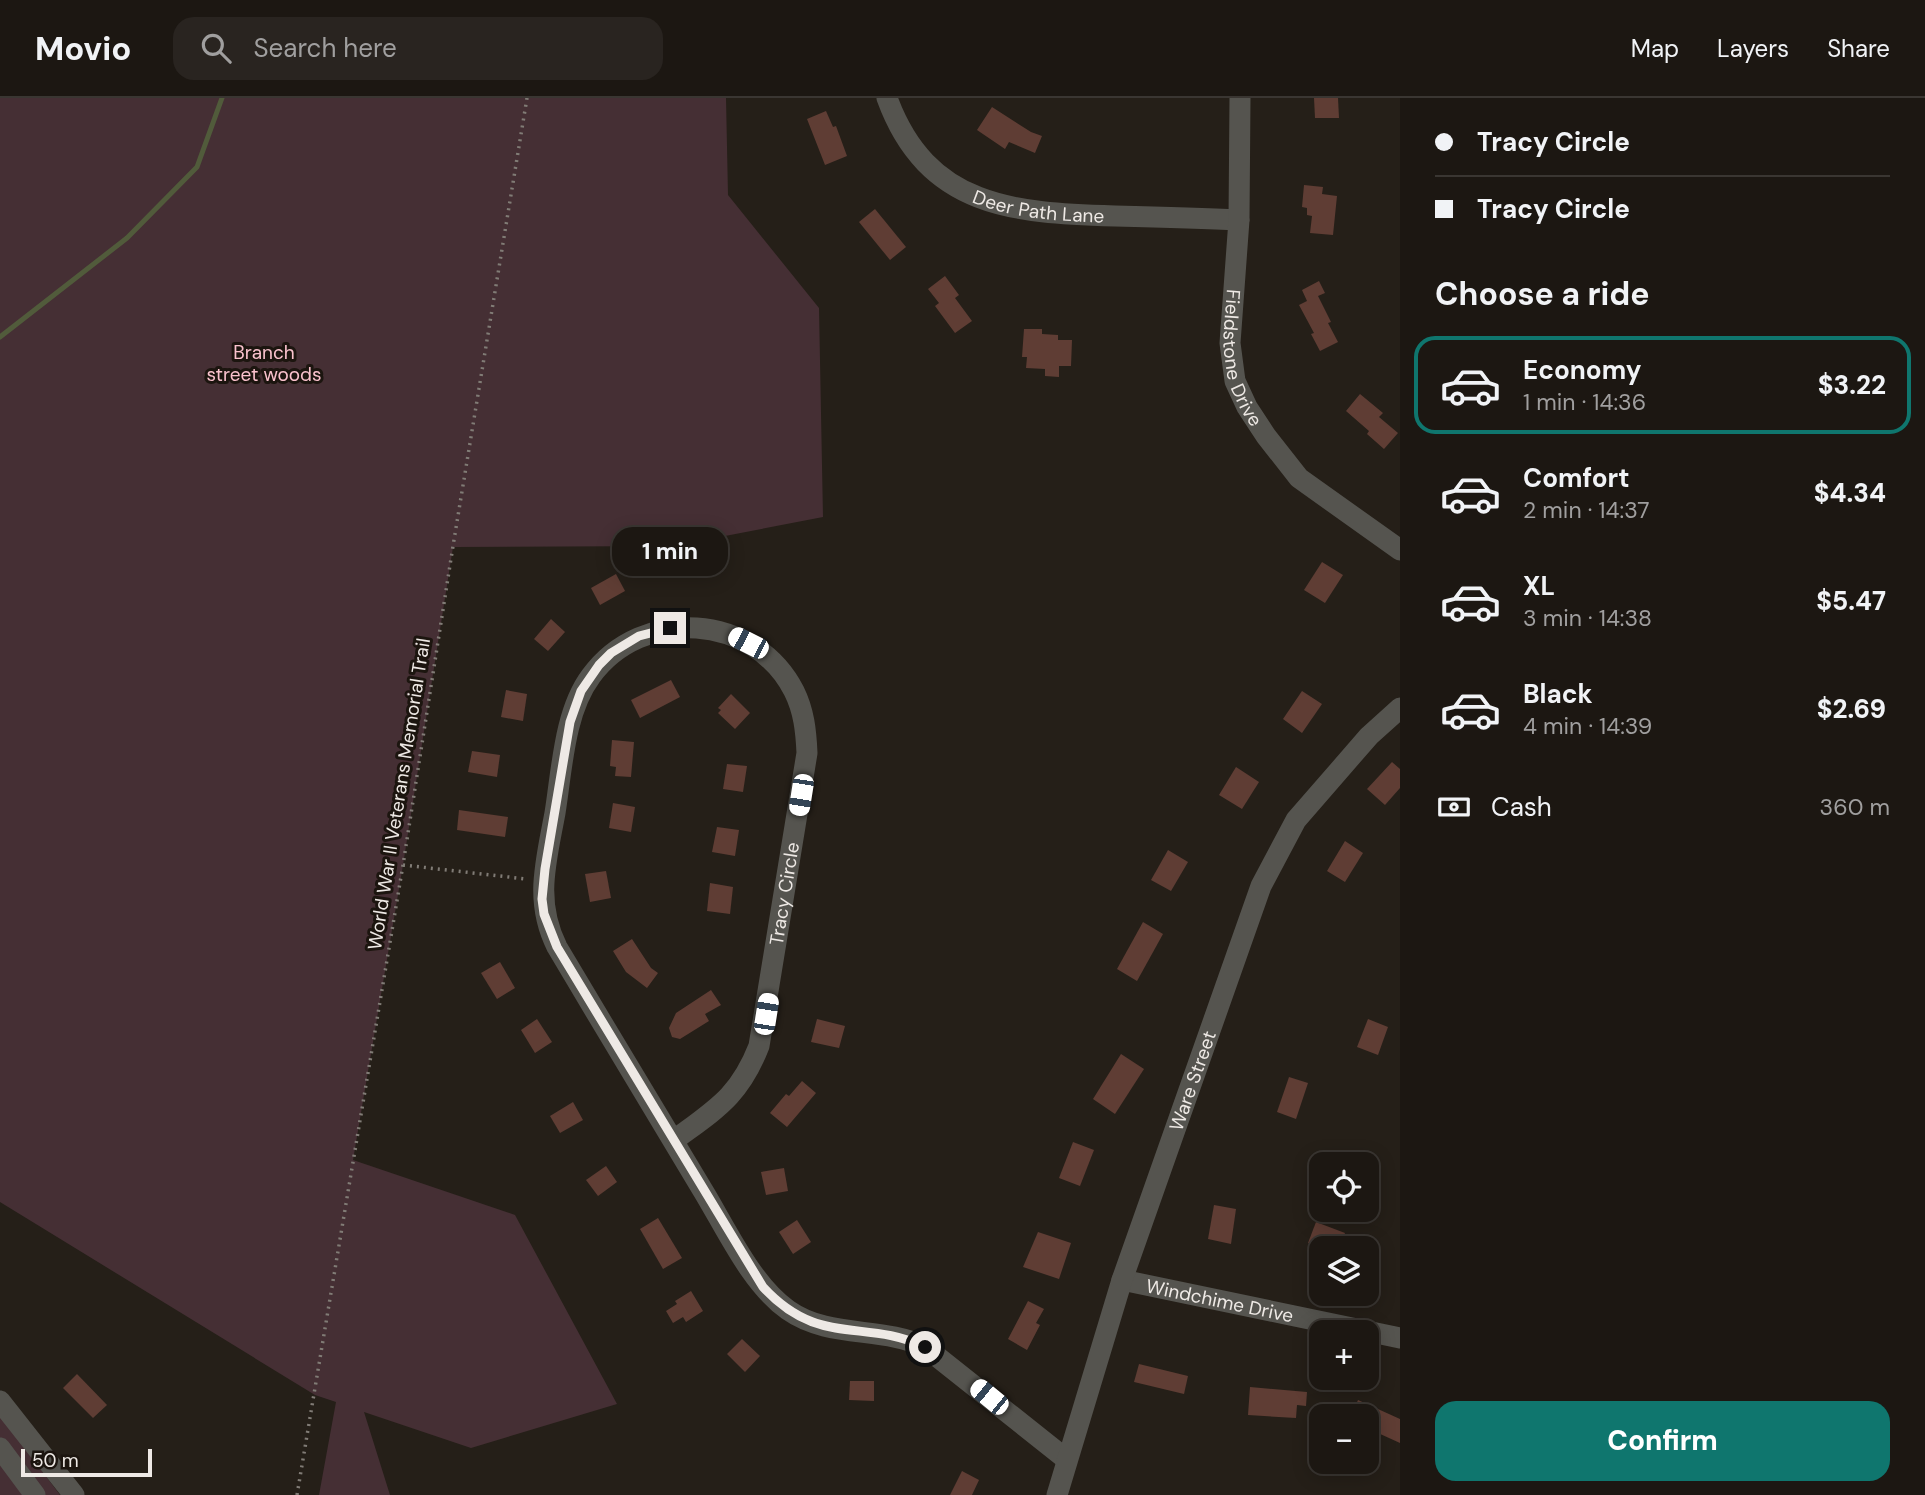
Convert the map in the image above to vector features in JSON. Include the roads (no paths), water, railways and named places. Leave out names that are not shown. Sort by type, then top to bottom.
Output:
[{"type":"street","name":"Deer Path Lane","points":[[887,98],[910,144],[928,164],[960,190],[981,200],[1021,210],[1085,215],[1239,220]]},
{"type":"street","name":"Fieldstone Drive","points":[[1240,98],[1239,220],[1230,343],[1235,381],[1247,407],[1266,436],[1299,478],[1400,550]]},
{"type":"street","name":"Tracy Circle","points":[[673,1141],[733,1094],[749,1072],[759,1046],[807,753],[807,737],[800,705],[774,663],[734,636],[686,626],[639,636],[611,653],[581,691],[570,722],[544,881],[544,914],[557,947],[673,1141],[752,1272],[776,1300],[789,1311],[822,1326],[899,1337],[925,1347],[1066,1459]]},
{"type":"street","name":"Ware Street","points":[[1057,1495],[1122,1280],[1261,886],[1296,820],[1369,736],[1400,708]]},
{"type":"street","name":"Windchime Drive","points":[[1122,1280],[1400,1338]]},
{"type":"street","points":[[0,1401],[74,1495]]},
{"type":"street","points":[[0,1448],[35,1495]]},
{"type":"waterway","points":[[0,337],[127,238],[197,167],[222,98]]},
{"type":"park label","name":"Branch street woods","points":[[264,363]]}]
